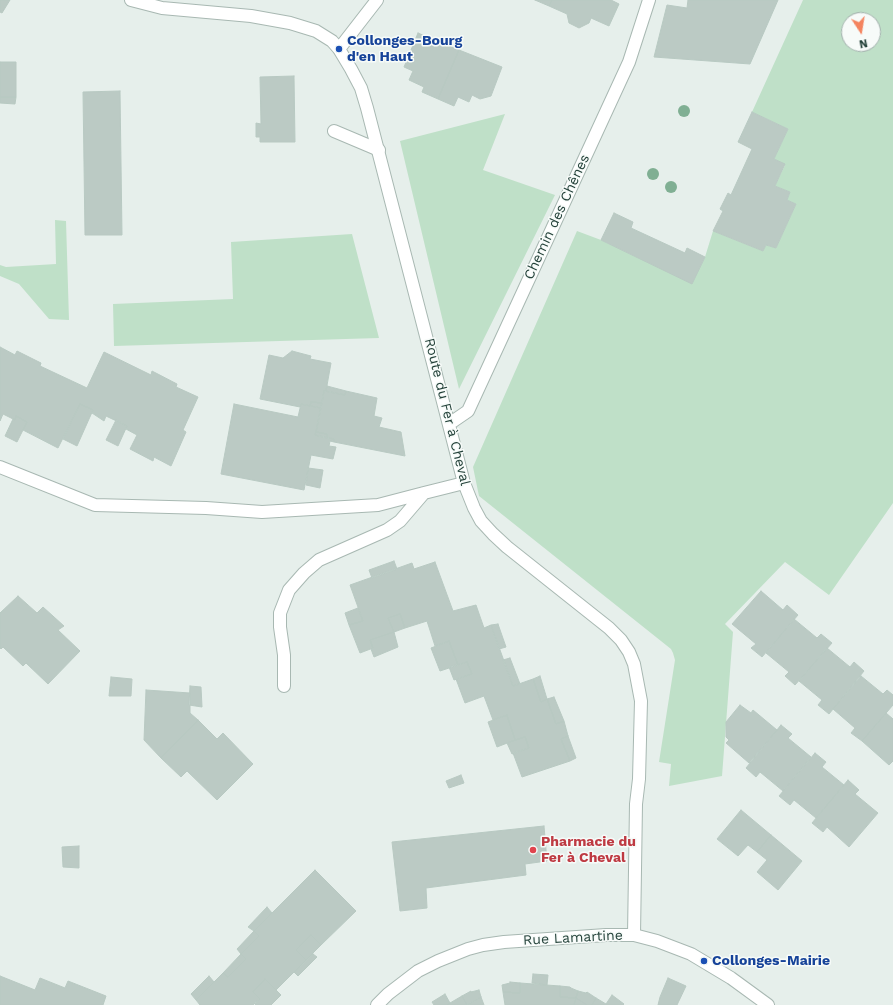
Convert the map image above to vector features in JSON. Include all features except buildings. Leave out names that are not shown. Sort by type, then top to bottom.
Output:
[{"type":"street","name":"Route du Fer à Cheval","points":[[131,0],[162,8],[251,16],[290,23],[316,32],[332,41],[339,49],[351,69],[367,108],[379,150],[464,483],[474,508],[482,521],[507,547],[609,628],[621,640],[629,652],[634,664],[641,701],[639,779],[636,804],[634,935]]},
{"type":"street","points":[[339,49],[377,0]]},
{"type":"street","name":"Chemin des Chênes","points":[[450,424],[468,411],[629,62],[649,0]]},
{"type":"street","points":[[334,131],[379,150]]},
{"type":"street","points":[[0,468],[95,506],[206,508],[262,512],[378,505],[464,483]]},
{"type":"street","points":[[284,686],[284,655],[280,628],[280,613],[290,590],[319,560],[387,530],[400,521],[424,492]]},
{"type":"street","name":"Rue Lamartine","points":[[377,1005],[388,994],[418,971],[457,953],[483,945],[504,942],[606,935],[634,935],[657,941],[692,954],[731,978],[768,1005]]},
{"type":"green space","points":[[803,0],[893,0],[893,503],[829,595],[785,562],[725,624],[733,632],[722,776],[669,786],[671,764],[659,762],[675,660],[671,649],[479,496],[473,467],[577,231],[601,240],[692,283],[705,257],[713,231],[763,251],[766,245],[776,248],[796,204],[787,200],[790,192],[775,186],[785,165],[774,159],[788,129],[752,112]]},
{"type":"green space","points":[[505,114],[483,170],[555,195],[459,389],[400,141]]},
{"type":"green space","points":[[55,220],[66,221],[69,320],[49,319],[19,284],[0,276],[0,265],[6,267],[56,264]]},
{"type":"green space","points":[[352,234],[379,338],[114,346],[113,304],[233,299],[231,242]]},
{"type":"place","name":"Collonges-Bourg d'en Haut","points":[[339,49]]},
{"type":"place","name":"Pharmacie du Fer à Cheval","points":[[533,850]]},
{"type":"place","name":"Collonges-Mairie","points":[[704,961]]}]
